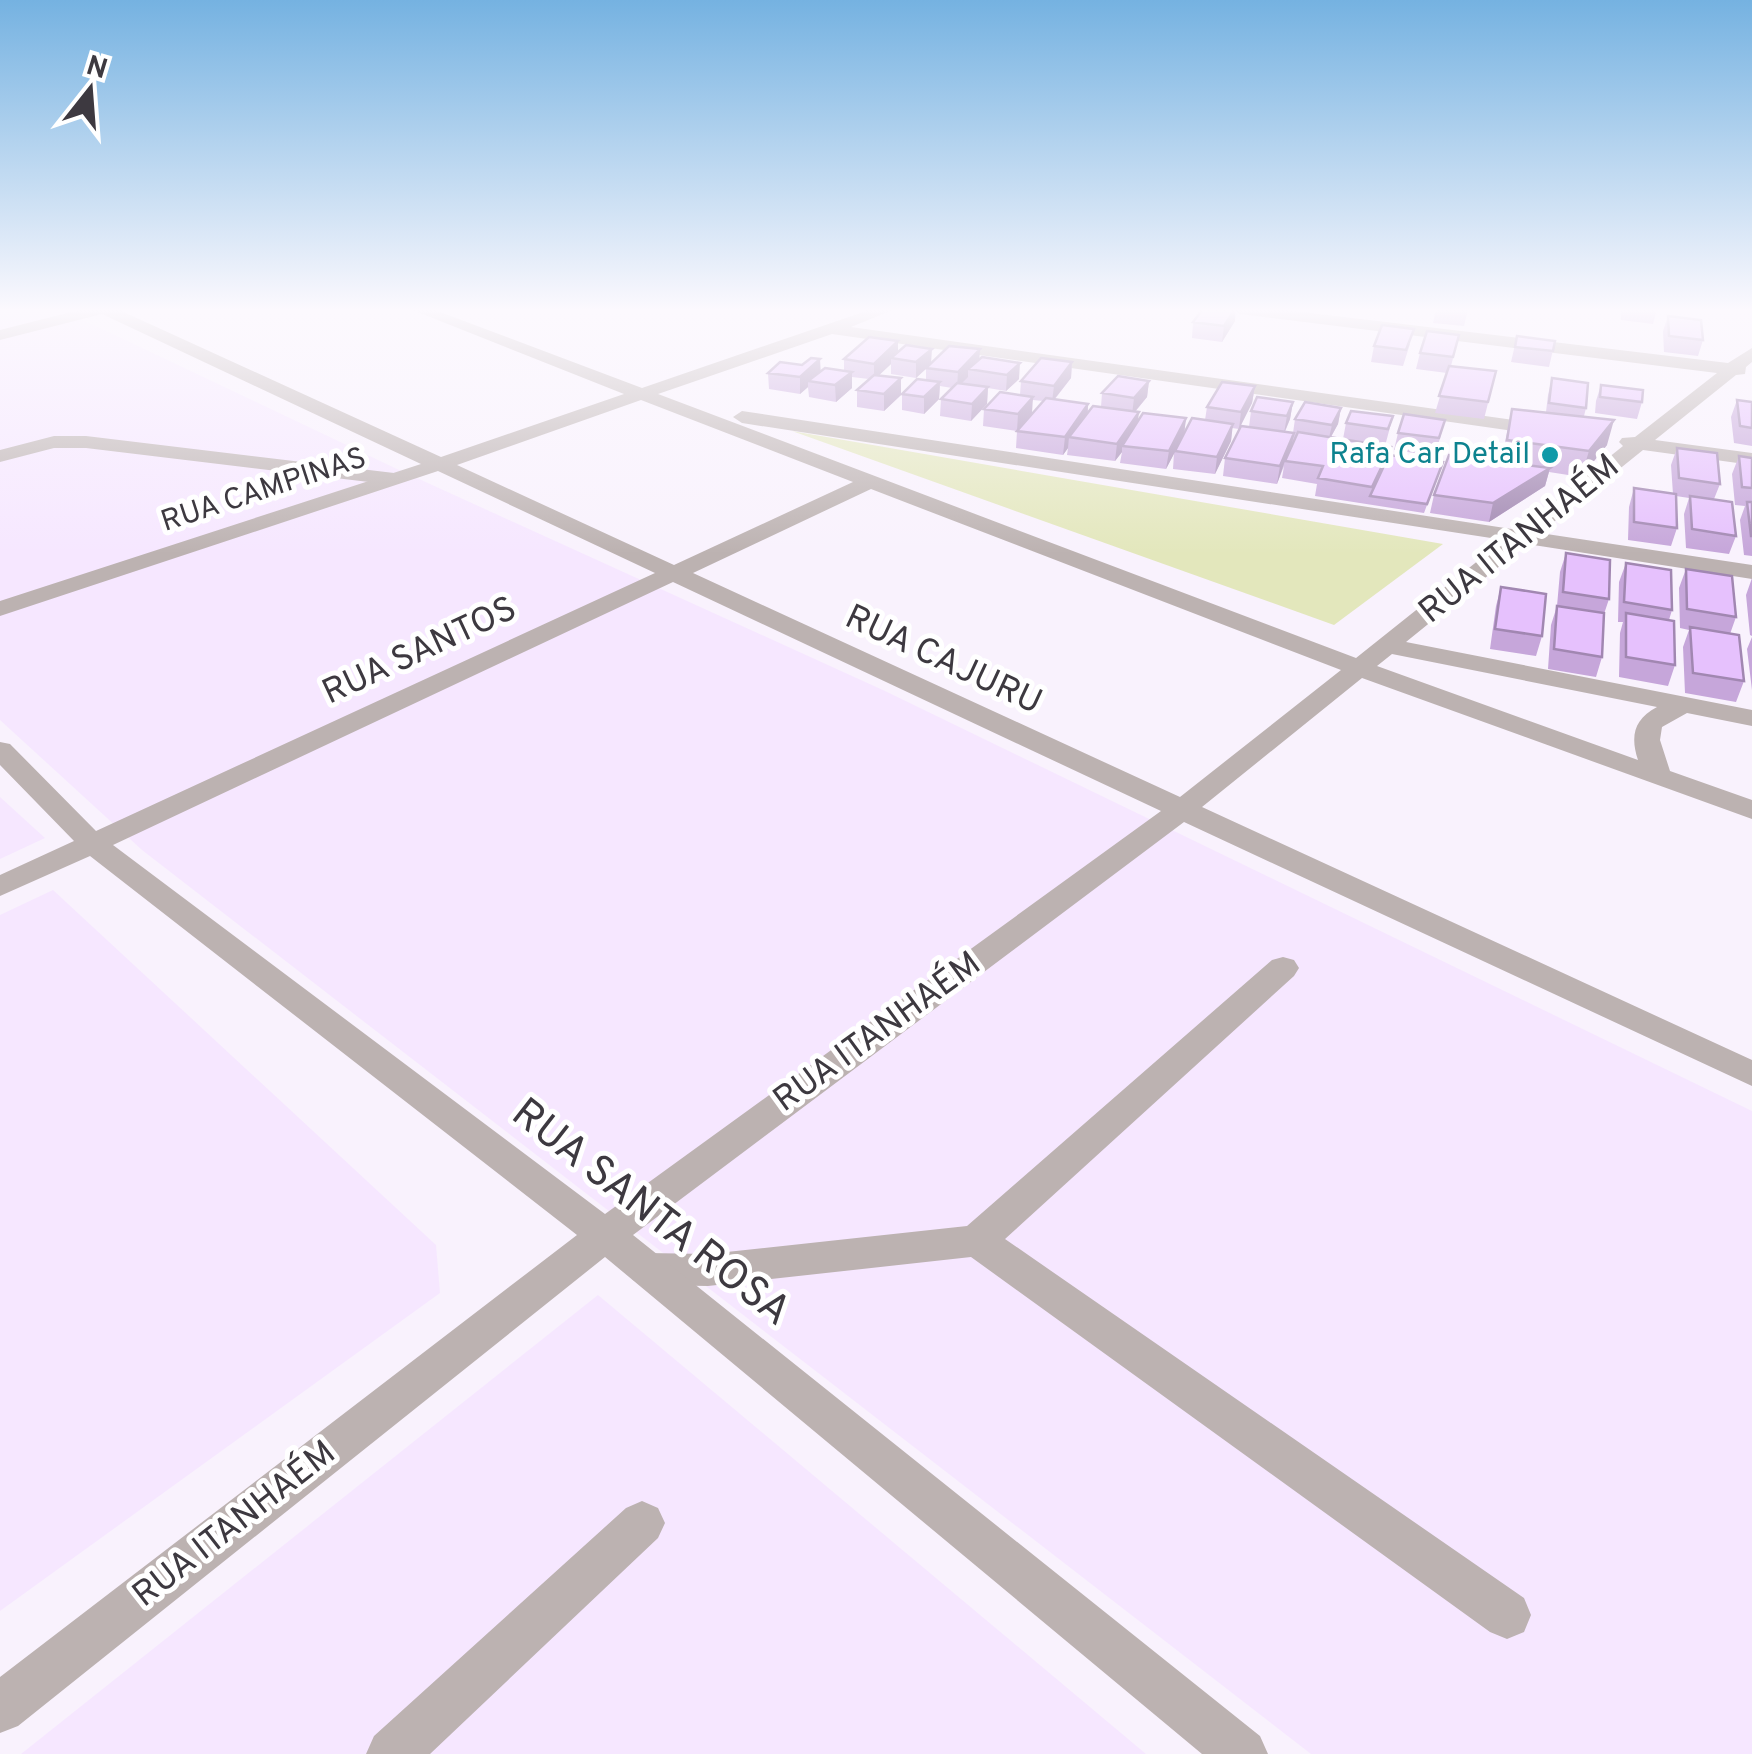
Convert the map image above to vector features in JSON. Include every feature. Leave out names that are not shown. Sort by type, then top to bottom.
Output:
[{"type":"street","name":"RUA CAJURU","points":[[281,391],[1752,1074]]},
{"type":"street","points":[[640,391],[870,482],[1374,657],[1658,776],[1752,810]]},
{"type":"street","name":"RUA CAMPINAS","points":[[0,610],[657,391]]},
{"type":"street","points":[[1269,391],[1561,432]]},
{"type":"street","name":"RUA ITANHAÉM","points":[[0,1708],[605,1235],[1180,811],[1703,391]]},
{"type":"street","points":[[688,410],[1752,572]]},
{"type":"street","points":[[1601,438],[1752,459]]},
{"type":"street","points":[[0,456],[54,442],[86,442],[394,479]]},
{"type":"street","name":"RUA SANTOS","points":[[0,887],[870,482]]},
{"type":"street","points":[[1374,657],[1752,718]]},
{"type":"street","points":[[1658,776],[1645,743],[1647,728],[1655,714],[1684,705]]},
{"type":"street","name":"RUA SANTA ROSA","points":[[0,750],[94,845],[605,1235],[1242,1754]]},
{"type":"street","points":[[647,1269],[708,1270],[976,1241],[1283,968]]},
{"type":"street","points":[[976,1241],[1507,1614]]},
{"type":"street","points":[[392,1754],[642,1523]]},
{"type":"shaded area","points":[[0,391],[232,391],[885,691],[1752,1111],[1752,1754],[1311,1754],[142,850],[0,720]]},
{"type":"shaded area","points":[[0,797],[45,838],[0,859]]},
{"type":"shaded area","points":[[53,890],[436,1245],[440,1293],[0,1611],[0,915]]},
{"type":"shaded area","points":[[598,1295],[1146,1754],[21,1754]]},
{"type":"green space","points":[[792,431],[1443,544],[1334,625]]},
{"type":"building","points":[[905,391],[931,391],[924,397],[902,394]]},
{"type":"building","points":[[949,391],[984,391],[972,404],[941,399]]},
{"type":"building","points":[[1104,391],[1140,391],[1134,398]]},
{"type":"building","points":[[1217,391],[1252,391],[1241,412],[1207,407]]},
{"type":"building","points":[[1441,391],[1491,391],[1488,402],[1439,396]]},
{"type":"building","points":[[1550,391],[1587,391],[1586,408],[1549,403]]},
{"type":"building","points":[[1601,391],[1643,391],[1642,402],[1600,397]]},
{"type":"building","points":[[1000,392],[1033,397],[1018,414],[984,409]]},
{"type":"building","points":[[1257,397],[1293,402],[1287,416],[1251,411]]},
{"type":"building","points":[[1046,398],[1088,404],[1065,437],[1017,431]]},
{"type":"building","points":[[1737,400],[1752,402],[1752,428],[1740,426]]},
{"type":"building","points":[[1305,402],[1341,408],[1332,425],[1295,419]]},
{"type":"building","points":[[1093,406],[1139,412],[1117,444],[1069,437]]},
{"type":"building","points":[[1512,409],[1614,420],[1589,451],[1507,440]]},
{"type":"building","points":[[1351,411],[1393,416],[1388,429],[1346,423]]},
{"type":"building","points":[[1143,413],[1186,418],[1169,451],[1122,446]]},
{"type":"building","points":[[1404,414],[1445,420],[1439,438],[1398,433]]},
{"type":"building","points":[[1192,418],[1233,424],[1217,457],[1175,451]]},
{"type":"building","points":[[1241,426],[1294,433],[1280,466],[1225,458]]},
{"type":"building","points":[[1298,432],[1391,447],[1372,487],[1318,478],[1323,466],[1285,461]]},
{"type":"building","points":[[1677,448],[1717,453],[1720,484],[1679,478]]},
{"type":"building","points":[[1389,455],[1443,462],[1427,504],[1370,496]]},
{"type":"building","points":[[1449,455],[1550,468],[1493,503],[1434,495]]},
{"type":"building","points":[[1739,456],[1752,458],[1752,488],[1742,487]]},
{"type":"building","points":[[1634,488],[1676,494],[1677,528],[1634,522]]},
{"type":"building","points":[[1690,496],[1732,502],[1736,536],[1692,529]]},
{"type":"building","points":[[1747,502],[1752,502],[1752,536],[1751,536]]},
{"type":"building","points":[[1566,553],[1610,560],[1609,599],[1563,592]]},
{"type":"building","points":[[1626,563],[1671,570],[1672,610],[1624,602]]},
{"type":"building","points":[[1686,569],[1732,576],[1736,617],[1687,609]]},
{"type":"building","points":[[1501,587],[1546,594],[1542,636],[1495,629]]},
{"type":"building","points":[[1557,606],[1604,613],[1602,657],[1554,649]]},
{"type":"building","points":[[1626,613],[1674,621],[1675,665],[1626,657]]},
{"type":"building","points":[[1690,627],[1739,635],[1744,681],[1693,673]]},
{"type":"place","name":"Rafa Car Detail","points":[[1550,455]]}]
